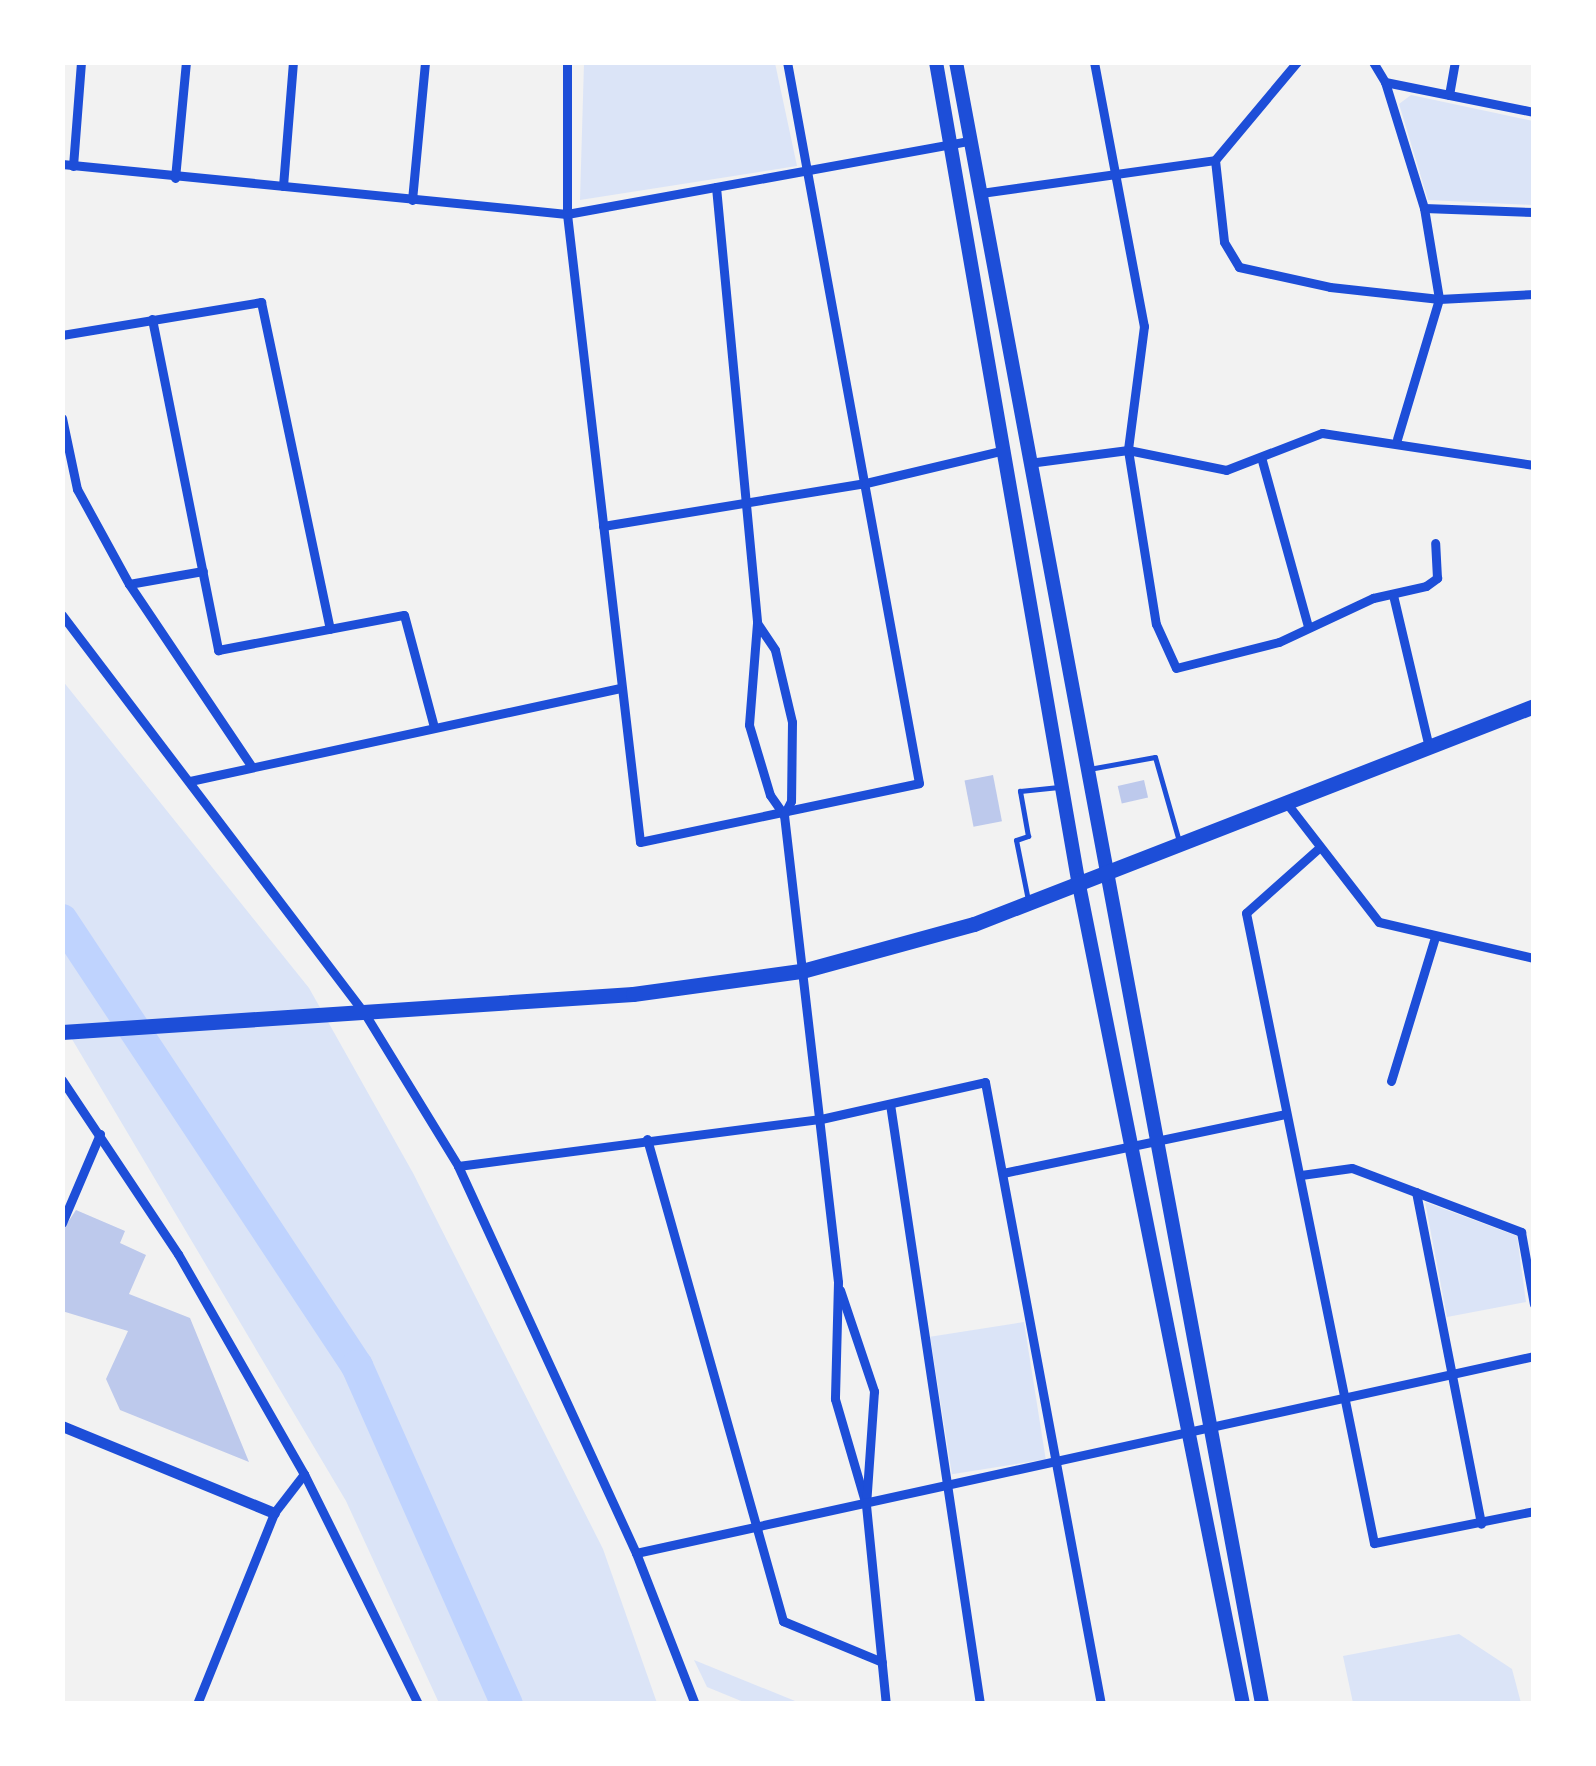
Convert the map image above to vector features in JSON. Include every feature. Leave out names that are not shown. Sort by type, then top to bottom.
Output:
[{"type":"main road","points":[[936,62],[1078,880],[1262,1704]]},
{"type":"main road","points":[[956,62],[1154,1139],[1243,1704]]},
{"type":"main road","points":[[62,1032],[716,987],[802,970],[974,924],[1284,798],[1534,706]]},
{"type":"street","points":[[81,62],[68,165],[567,214],[807,173],[970,140]]},
{"type":"street","points":[[175,178],[186,62]]},
{"type":"street","points":[[283,186],[293,62]]},
{"type":"street","points":[[412,200],[424,62]]},
{"type":"street","points":[[567,62],[567,214],[619,688],[640,842],[784,815],[919,783],[787,62]]},
{"type":"street","points":[[1094,62],[1144,326],[1128,450],[1156,624],[1176,668],[1279,642],[1308,626],[1436,578],[1435,543]]},
{"type":"street","points":[[981,193],[1116,169],[1215,160],[1297,62]]},
{"type":"street","points":[[1373,62],[1385,82],[1424,208],[1438,299],[1397,439]]},
{"type":"street","points":[[1449,95],[1455,62]]},
{"type":"street","points":[[1385,82],[1534,112]]},
{"type":"street","points":[[1215,160],[1224,242],[1239,266],[1330,287],[1438,299],[1534,294]]},
{"type":"street","points":[[716,187],[757,623],[749,725],[770,796],[784,815],[838,1282],[835,1400],[866,1505]]},
{"type":"street","points":[[1424,208],[1534,212]]},
{"type":"street","points":[[62,335],[262,302],[330,629]]},
{"type":"street","points":[[152,319],[218,650],[404,615],[434,727]]},
{"type":"street","points":[[62,418],[77,489],[130,584],[252,767]]},
{"type":"street","points":[[1028,463],[1128,450],[1226,470],[1322,433],[1397,439],[1534,465]]},
{"type":"street","points":[[603,526],[866,483],[1005,450]]},
{"type":"street","points":[[1261,457],[1308,626]]},
{"type":"street","points":[[130,584],[202,571]]},
{"type":"street","points":[[1393,595],[1428,743]]},
{"type":"street","points":[[62,615],[360,1014],[458,1166],[636,1554],[695,1704]]},
{"type":"street","points":[[757,623],[776,650],[792,722],[791,801],[784,815]]},
{"type":"street","points":[[190,782],[619,688]]},
{"type":"street","points":[[1284,798],[1379,922],[1434,940],[1534,958]]},
{"type":"street","points":[[1320,847],[1246,913],[1301,1175],[1341,1400],[1374,1543],[1534,1511]]},
{"type":"street","points":[[1392,1082],[1434,940]]},
{"type":"street","points":[[62,1080],[100,1134],[304,1474],[418,1704]]},
{"type":"street","points":[[458,1166],[820,1119],[985,1082],[1101,1704]]},
{"type":"street","points":[[890,1104],[980,1704]]},
{"type":"street","points":[[1003,1173],[1286,1114]]},
{"type":"street","points":[[62,1223],[100,1134]]},
{"type":"street","points":[[647,1139],[783,1621],[882,1662]]},
{"type":"street","points":[[1301,1175],[1352,1168],[1521,1232],[1534,1304]]},
{"type":"street","points":[[1416,1192],[1481,1524]]},
{"type":"street","points":[[838,1282],[874,1390],[866,1505],[886,1704]]},
{"type":"street","points":[[636,1554],[1055,1466],[1199,1427],[1450,1377],[1534,1356]]},
{"type":"street","points":[[62,1426],[274,1513]]},
{"type":"street","points":[[197,1704],[274,1513],[304,1474]]},
{"type":"lane","points":[[1086,769],[1155,757],[1180,842]]},
{"type":"lane","points":[[1028,901],[1016,840],[1028,836],[1020,791],[1062,786]]},
{"type":"shaded area","points":[[584,63],[775,63],[797,166],[580,200]]},
{"type":"shaded area","points":[[1411,95],[1533,121],[1533,205],[1428,200],[1399,104]]},
{"type":"shaded area","points":[[62,680],[309,988],[413,1173],[603,1549],[657,1703],[439,1703],[346,1501],[63,1024]]},
{"type":"shaded area","points":[[1425,1202],[1517,1236],[1526,1302],[1447,1317]]},
{"type":"shaded area","points":[[1024,1322],[1046,1459],[952,1474],[930,1337]]},
{"type":"shaded area","points":[[1459,1634],[1512,1669],[1521,1703],[1353,1703],[1343,1656]]},
{"type":"shaded area","points":[[694,1660],[800,1703],[746,1703],[707,1687]]},
{"type":"building","points":[[993,775],[1002,821],[974,827],[965,781]]},
{"type":"building","points":[[1144,780],[1148,798],[1122,804],[1118,786]]},
{"type":"building","points":[[76,1210],[125,1231],[120,1243],[146,1255],[129,1294],[190,1318],[249,1462],[120,1410],[106,1379],[128,1331],[62,1311],[62,1231]]},
{"type":"waterway","points":[[62,920],[357,1366],[507,1704]]}]
